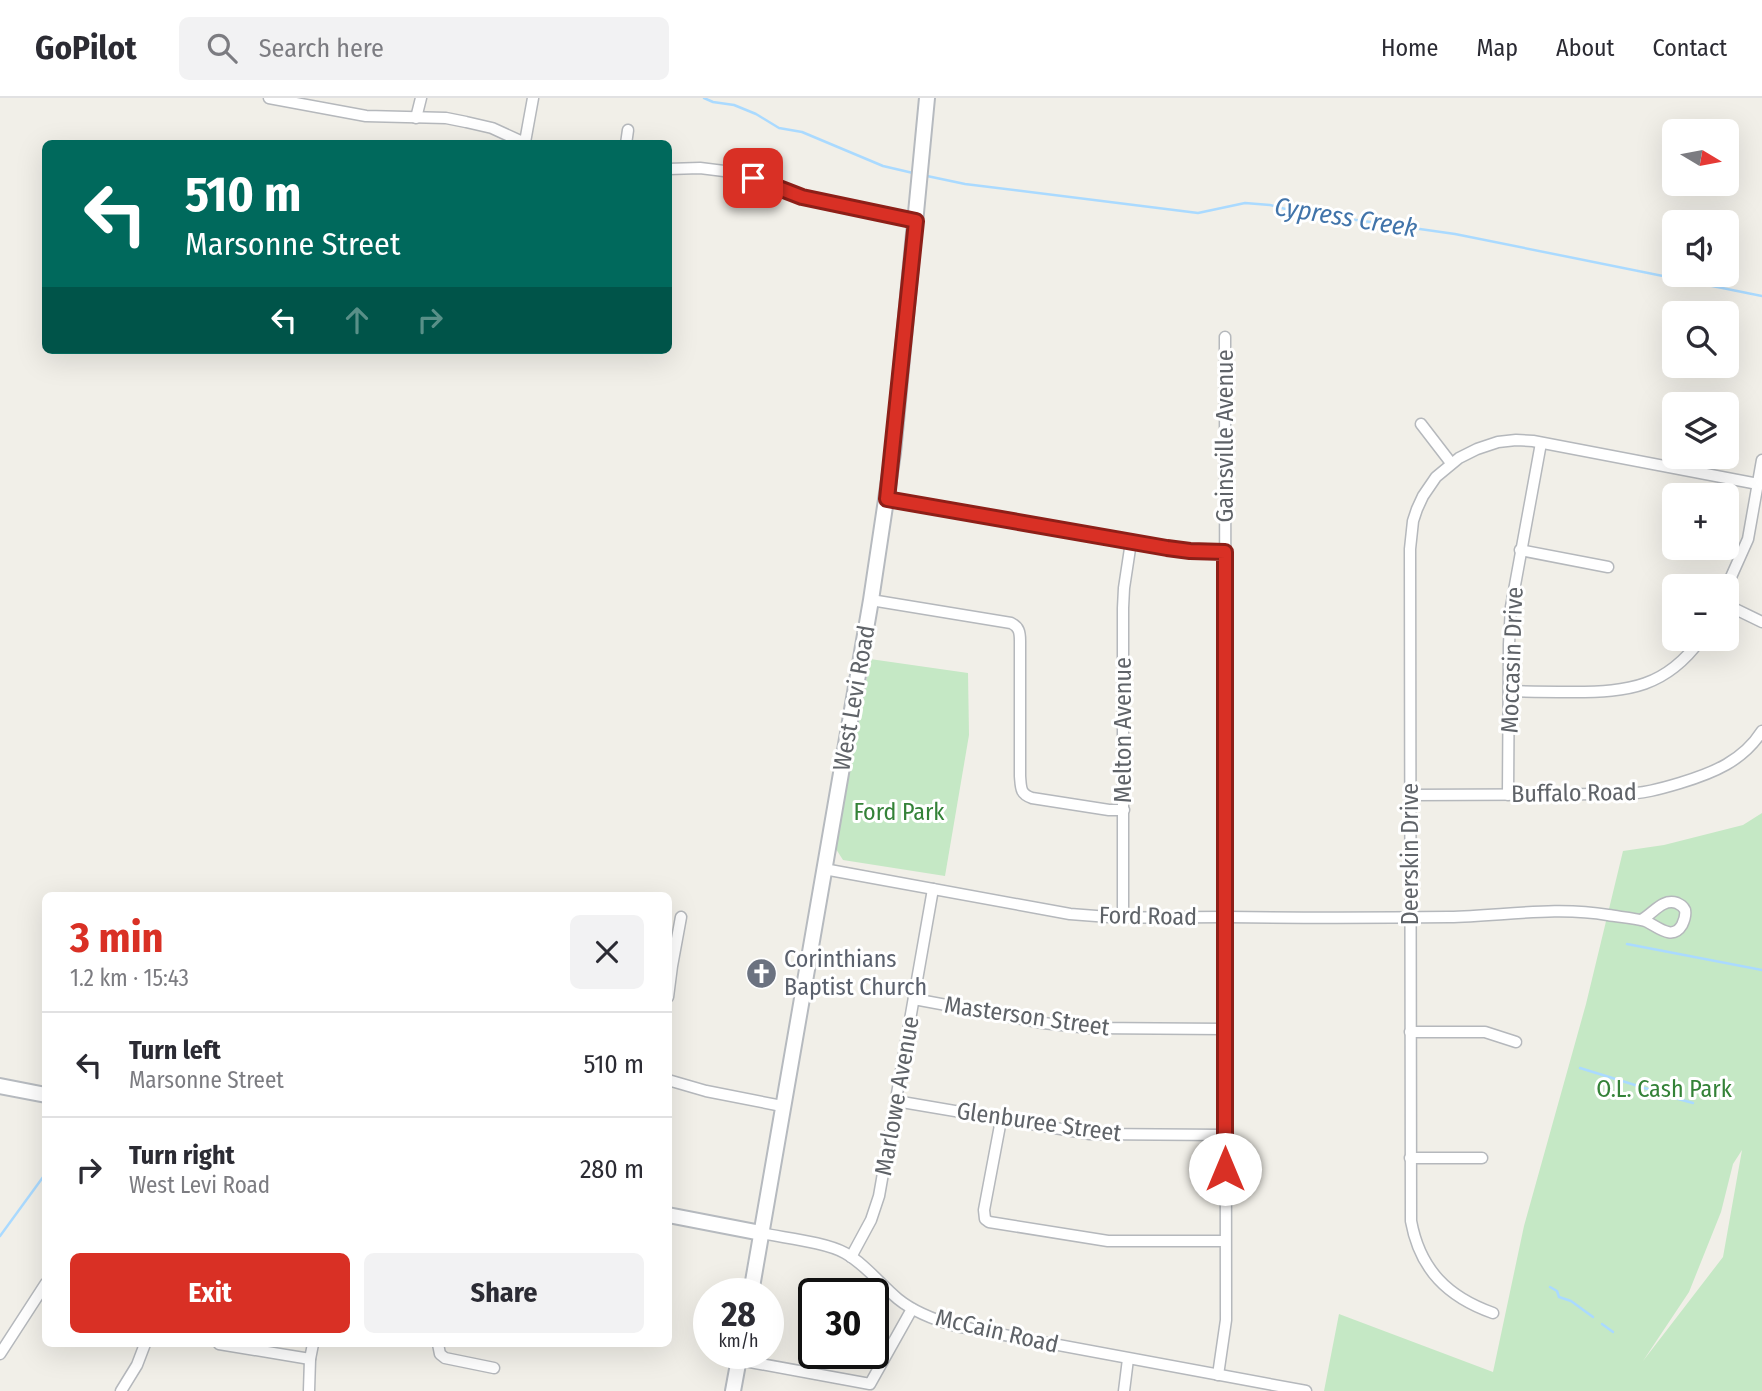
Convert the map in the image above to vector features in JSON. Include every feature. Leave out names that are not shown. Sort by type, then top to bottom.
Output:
[{"type":"street","points":[[269,98],[366,116],[446,118],[492,128],[519,140]]},
{"type":"street","points":[[416,118],[421,98]]},
{"type":"street","points":[[526,140],[533,98]]},
{"type":"street","name":"West Levi Road","points":[[754,1278],[887,499],[927,98]]},
{"type":"street","points":[[627,140],[628,130]]},
{"type":"street","points":[[672,169],[700,168],[732,172],[802,197],[916,221]]},
{"type":"street","name":"Gainsville Avenue","points":[[1218,1375],[1225,1329],[1225,337]]},
{"type":"street","points":[[1421,424],[1451,463]]},
{"type":"street","name":"Deerskin Drive","points":[[1493,1313],[1469,1304],[1436,1277],[1421,1255],[1411,1221],[1409,795],[1410,549],[1413,521],[1423,496],[1436,477],[1451,463],[1476,449],[1516,440],[1758,484]]},
{"type":"street","name":"Moccasin Drive","points":[[1508,795],[1511,607],[1541,443]]},
{"type":"street","points":[[1732,574],[1748,539],[1762,460]]},
{"type":"street","points":[[887,499],[1132,542],[1190,551],[1225,552]]},
{"type":"street","name":"Melton Avenue","points":[[1123,918],[1124,597],[1132,542]]},
{"type":"street","points":[[1520,550],[1608,567]]},
{"type":"street","points":[[871,600],[1016,626],[1020,633],[1022,791],[1032,798],[1124,810]]},
{"type":"street","points":[[1739,611],[1762,622]]},
{"type":"street","points":[[1509,691],[1608,692],[1634,687],[1656,679],[1678,665],[1690,651]]},
{"type":"street","name":"Buffalo Road","points":[[1409,795],[1632,794],[1655,791],[1728,764],[1748,748],[1762,731]]},
{"type":"street","name":"Ford Road","points":[[824,869],[1070,914],[1123,918],[1410,918],[1554,912],[1601,914],[1641,920]]},
{"type":"street","name":"Marlowe Avenue","points":[[851,1257],[873,1215],[879,1196],[933,889]]},
{"type":"street","points":[[672,957],[681,917]]},
{"type":"street","name":"Masterson Street","points":[[914,999],[1070,1026],[1111,1029],[1226,1029]]},
{"type":"street","points":[[1410,1032],[1485,1032],[1516,1042]]},
{"type":"street","points":[[672,1081],[706,1091],[782,1106]]},
{"type":"street","points":[[0,1086],[42,1094]]},
{"type":"street","name":"Glenburee Street","points":[[896,1101],[1090,1135],[1225,1135]]},
{"type":"street","points":[[1001,1120],[984,1210],[985,1219],[989,1222],[1108,1241],[1225,1241]]},
{"type":"street","points":[[1410,1158],[1482,1158]]},
{"type":"street","name":"McCain Road","points":[[672,1216],[833,1248],[851,1257],[912,1310],[967,1329],[1306,1391]]},
{"type":"street","points":[[0,1354],[42,1289]]},
{"type":"street","points":[[784,1365],[870,1384],[912,1310]]},
{"type":"street","points":[[121,1391],[137,1365],[144,1347]]},
{"type":"street","points":[[237,1347],[310,1359]]},
{"type":"street","points":[[309,1391],[312,1347]]},
{"type":"street","points":[[439,1347],[440,1354],[445,1358],[494,1368]]},
{"type":"street","points":[[1124,1391],[1128,1359]]},
{"type":"street","points":[[733,1391],[737,1369]]},
{"type":"green space","name":"Ford Park","points":[[870,659],[968,673],[969,735],[945,876],[843,860],[836,849]]},
{"type":"green space","name":"O.L. Cash Park","points":[[1762,813],[1762,1391],[1324,1391],[1339,1314],[1493,1372],[1524,1226],[1586,1004],[1623,851],[1664,845],[1743,825]],"holes":[[[1742,1150],[1723,1257],[1643,1361],[1689,1292],[1721,1212],[1733,1164]]]},
{"type":"waterway","name":"Cypress Creek","points":[[704,98],[734,105],[779,128],[802,132],[883,166],[913,173]]},
{"type":"waterway","name":"Cypress Creek","points":[[927,176],[965,184],[1198,213],[1245,203],[1270,205],[1293,211],[1455,234],[1762,296]]},
{"type":"waterway","points":[[1627,944],[1762,970]]},
{"type":"waterway","points":[[1580,1068],[1664,1094]]},
{"type":"waterway","points":[[1671,1097],[1693,1103]]},
{"type":"waterway","points":[[0,1236],[42,1178]]},
{"type":"waterway","points":[[1550,1287],[1557,1291],[1559,1297],[1571,1301],[1593,1317]]},
{"type":"waterway","points":[[1602,1324],[1613,1332]]},
{"type":"place","name":"Corinthians Baptist Church","points":[[761,973]]},
{"type":"route","points":[[753,178],[802,197],[916,221],[887,499],[1167,548],[1225,552],[1225,1169]]}]
